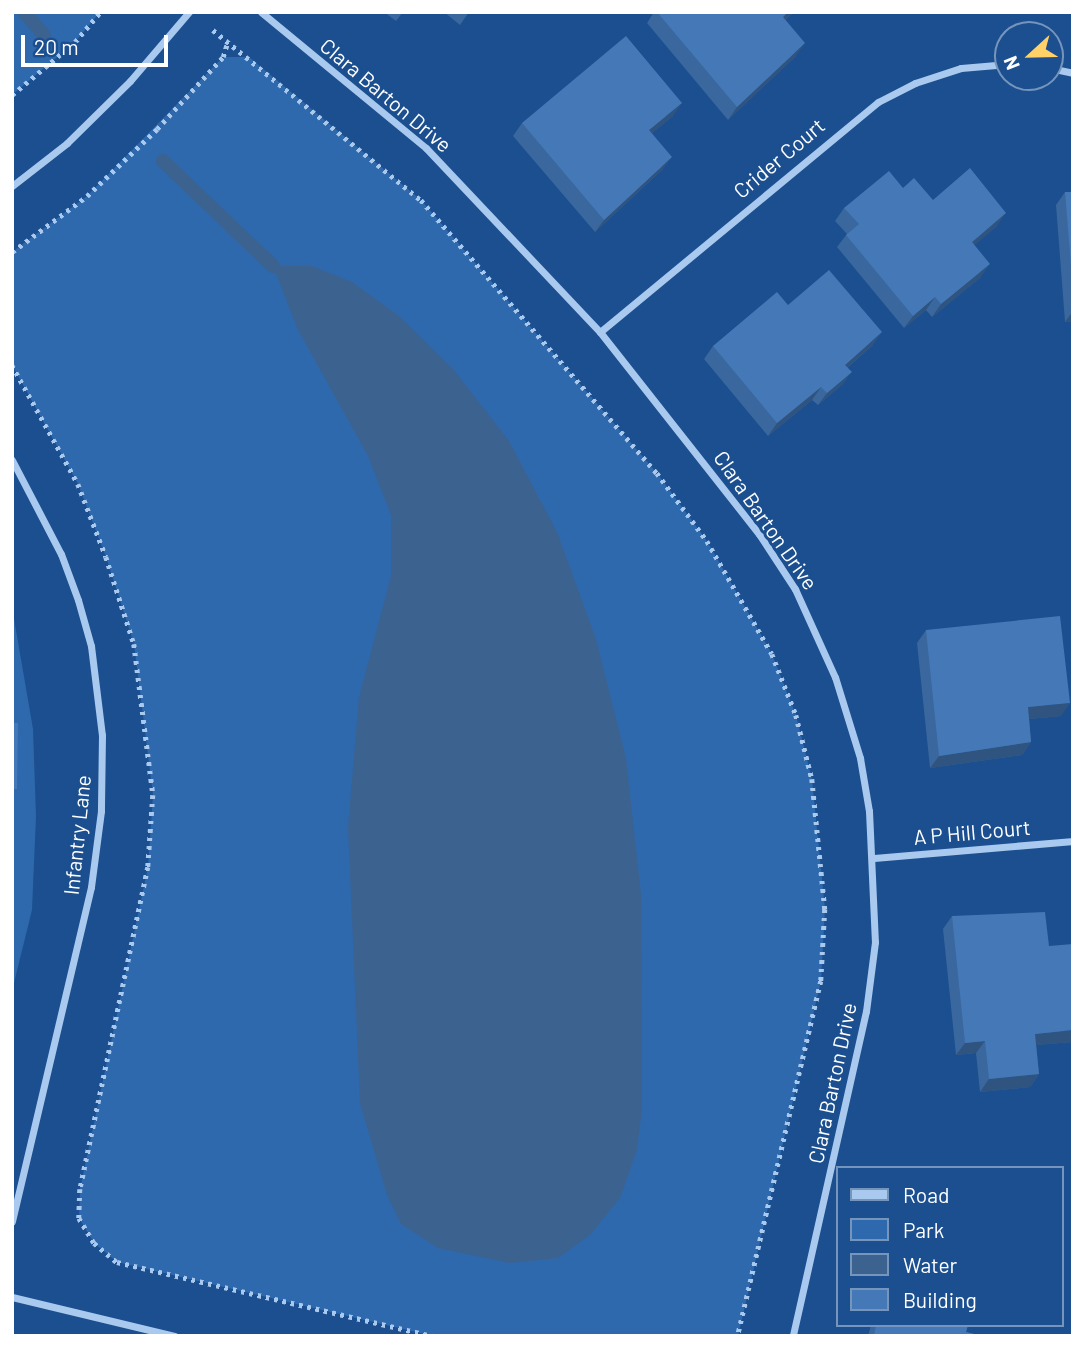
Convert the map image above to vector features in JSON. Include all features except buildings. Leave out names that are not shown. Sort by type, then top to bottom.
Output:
[{"type":"street","points":[[12,186],[76,134],[190,12]]},
{"type":"street","name":"Clara Barton Drive","points":[[261,12],[426,148],[600,332],[713,472],[795,589],[820,639],[849,718],[860,758],[874,858],[876,942],[866,1011],[793,1336]]},
{"type":"street","name":"Crider Court","points":[[600,332],[878,102],[915,83],[961,68],[994,65]]},
{"type":"street","name":"Infantry Lane","points":[[12,460],[61,554],[78,600],[91,646],[102,735],[101,811],[91,887],[12,1222]]},
{"type":"street","name":"A P Hill Court","points":[[874,858],[1073,841]]},
{"type":"street","points":[[12,1297],[174,1336]]},
{"type":"path","points":[[12,95],[75,42],[100,12]]},
{"type":"path","points":[[209,27],[421,200],[657,473],[707,541],[772,654],[796,715],[813,779],[825,909],[821,981],[738,1336]]},
{"type":"path","points":[[12,252],[87,196],[147,138],[223,57],[228,41]]},
{"type":"path","points":[[12,365],[78,484],[106,556],[134,644],[153,795],[148,867],[80,1189],[79,1218],[93,1243],[117,1262],[433,1336]]},
{"type":"green space","points":[[12,12],[100,12],[75,42],[12,95]]},
{"type":"green space","points":[[223,57],[249,57],[421,200],[657,473],[707,541],[772,654],[796,715],[812,779],[825,909],[821,981],[738,1336],[433,1336],[117,1262],[94,1243],[79,1218],[80,1189],[148,867],[153,795],[134,644],[106,557],[78,484],[12,365],[12,252],[87,196]]},
{"type":"green space","points":[[12,607],[33,729],[36,816],[32,910],[12,991]]},
{"type":"water","points":[[273,266],[312,266],[352,282],[399,316],[454,370],[509,441],[557,532],[596,639],[626,758],[641,894],[642,1108],[637,1150],[620,1198],[590,1235],[558,1258],[510,1263],[438,1248],[401,1224],[387,1195],[360,1103],[348,827],[359,697],[391,576],[391,515],[368,456],[298,330]]},
{"type":"waterway","points":[[24,12],[44,35]]},
{"type":"waterway","points":[[163,161],[273,266]]}]
